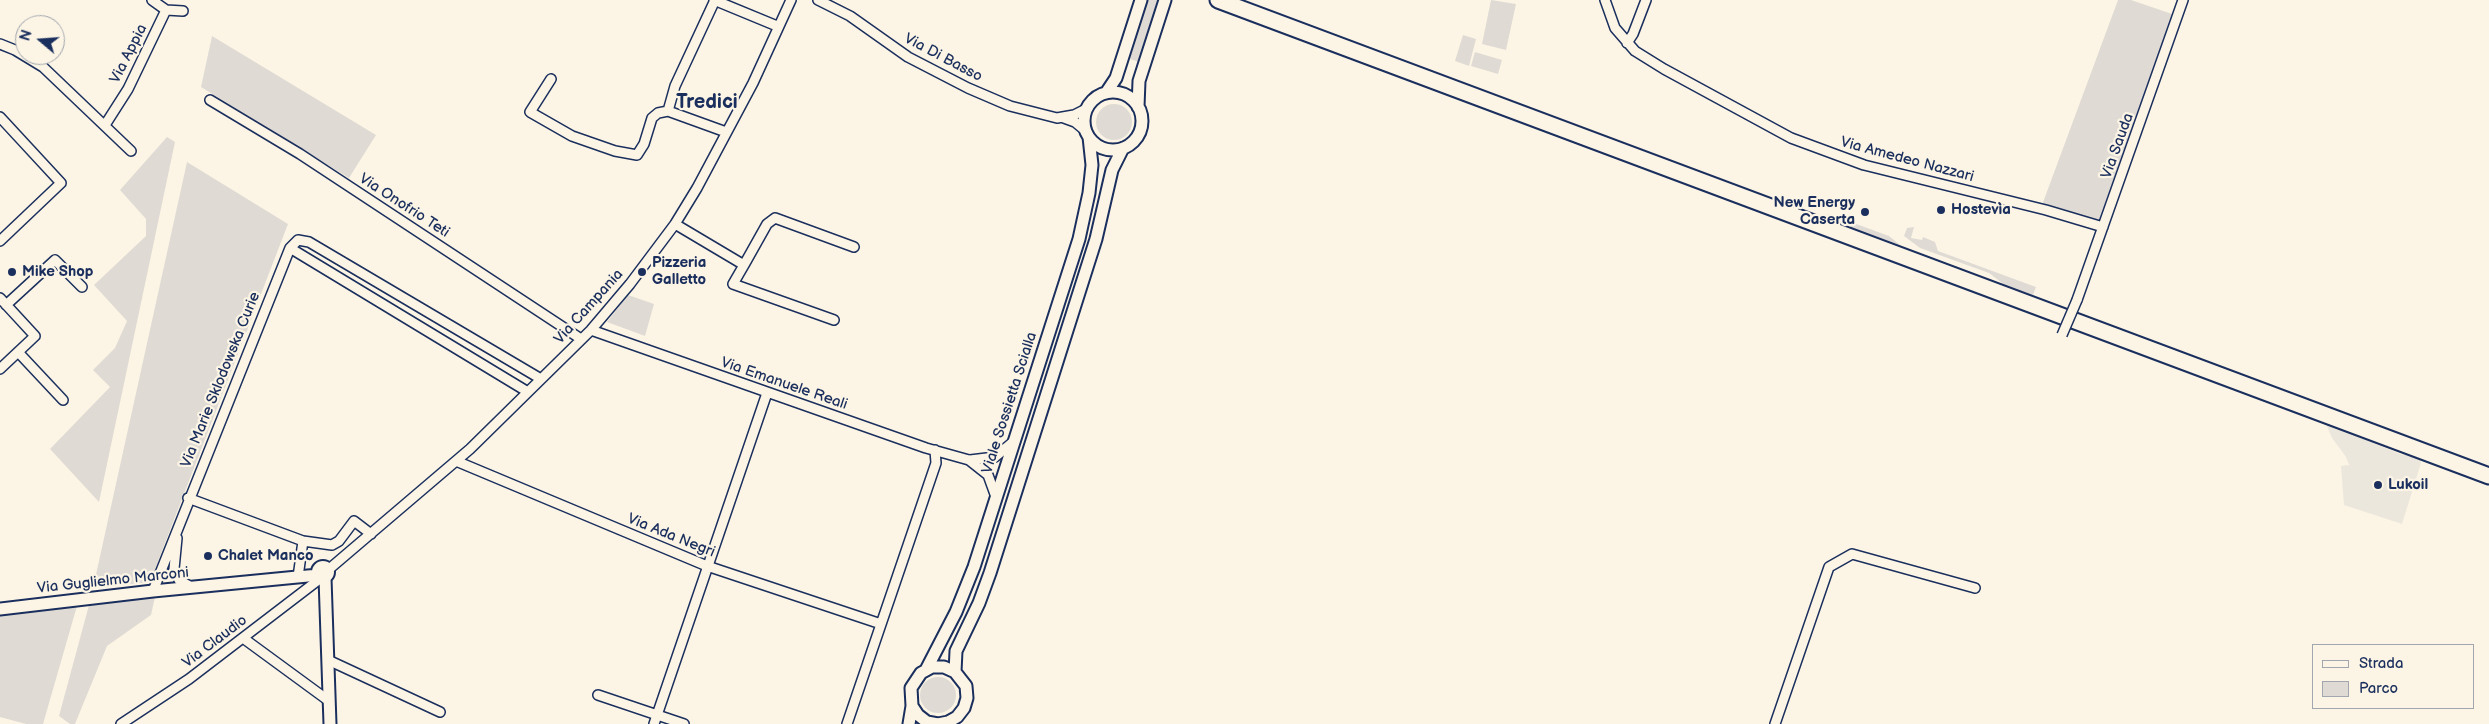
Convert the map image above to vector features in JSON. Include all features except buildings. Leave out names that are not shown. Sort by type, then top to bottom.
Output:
[{"type":"highway","points":[[1218,0],[2489,476]]},
{"type":"street","points":[[152,0],[166,10],[183,11]]},
{"type":"street","points":[[668,111],[675,86],[714,0],[777,26]]},
{"type":"street","name":"Via Campania","points":[[323,575],[456,461],[591,330],[675,224],[753,83],[777,26],[791,0]]},
{"type":"street","name":"Via Di Basso","points":[[818,0],[850,16],[908,56],[968,88],[1010,106],[1049,118],[1064,118],[1074,122],[1088,134]]},
{"type":"street","points":[[1088,108],[1095,99],[1106,93],[1116,78],[1142,0]]},
{"type":"street","points":[[955,672],[956,652],[979,603],[990,573],[1096,239],[1112,170],[1123,148],[1136,139],[1141,129],[1142,117],[1138,107],[1139,81],[1165,0]]},
{"type":"street","name":"Via Amedeo Nazzari","points":[[1605,0],[1615,28],[1635,51],[1664,69],[1790,138],[1864,165],[2046,210],[2103,227]]},
{"type":"street","points":[[1627,43],[1633,34],[1646,0]]},
{"type":"street","name":"Via Sauda","points":[[2062,335],[2077,300],[2183,0]]},
{"type":"street","name":"Via Appia","points":[[105,125],[128,89],[166,10]]},
{"type":"street","points":[[0,44],[15,50],[43,67],[131,151]]},
{"type":"street","points":[[551,79],[530,112],[572,136],[615,151],[637,155],[644,144],[652,118],[658,113],[668,111],[726,132]]},
{"type":"street","points":[[1106,93],[1124,95],[1138,107]]},
{"type":"street","name":"Via Onofrio Teti","points":[[210,100],[300,154],[581,339]]},
{"type":"street","name":"Via Di Basso","points":[[1064,118],[1088,108]]},
{"type":"street","name":"Viale Sossietta Scialla","points":[[909,724],[912,706],[911,688],[917,677],[926,670],[963,596],[1084,217],[1092,166],[1085,120],[1088,108]]},
{"type":"street","points":[[0,117],[61,183],[0,241]]},
{"type":"street","points":[[1088,134],[1097,145],[1106,149],[1123,148]]},
{"type":"street","points":[[834,320],[733,284],[767,224],[775,218],[854,247]]},
{"type":"street","points":[[675,224],[744,265]]},
{"type":"street","points":[[528,392],[290,248],[298,240],[309,242],[541,379]]},
{"type":"street","name":"Via Marie Sklodowska Curie","points":[[153,591],[188,498],[290,248]]},
{"type":"street","points":[[0,369],[35,336],[3,302],[55,260],[82,287]]},
{"type":"street","name":"Via Emanuele Reali","points":[[591,330],[767,393],[969,460],[988,475],[996,497]]},
{"type":"street","points":[[18,352],[63,400]]},
{"type":"street","points":[[656,720],[767,393]]},
{"type":"street","name":"Via Emanuele Reali","points":[[969,460],[995,457],[1013,442]]},
{"type":"street","points":[[847,724],[936,464],[935,450]]},
{"type":"street","name":"Via Ada Negri","points":[[456,461],[707,566],[882,624]]},
{"type":"street","points":[[188,498],[304,541],[332,545],[338,541],[354,521],[371,534]]},
{"type":"street","name":"Via Marie Sklodowska Curie","points":[[178,524],[174,569],[179,580],[191,587]]},
{"type":"street","points":[[298,577],[304,541]]},
{"type":"street","points":[[1775,724],[1829,567],[1852,554],[1975,588]]},
{"type":"street","points":[[323,575],[330,724]]},
{"type":"street","name":"Via Guglielmo Marconi","points":[[0,609],[153,591],[323,575]]},
{"type":"street","name":"Via Claudio","points":[[121,724],[190,679],[323,575]]},
{"type":"street","points":[[243,638],[329,701]]},
{"type":"street","points":[[328,660],[440,712]]},
{"type":"street","points":[[912,706],[918,715],[932,723],[943,724],[958,717],[964,708],[967,692],[963,681],[955,672],[944,667],[926,670]]},
{"type":"street","points":[[598,695],[656,720],[684,724]]},
{"type":"shaded area","name":"Lukoil","points":[[2326,424],[2400,454],[2419,458],[2421,463],[2402,524],[2344,505],[2341,466],[2349,465],[2346,457],[2332,438]]},
{"type":"green space","points":[[1147,0],[1161,0],[1139,62],[1127,58]]},
{"type":"green space","points":[[1491,0],[1516,4],[1506,50],[1482,44]]},
{"type":"green space","points":[[2118,0],[2131,0],[2175,15],[2103,218],[2098,220],[2042,205]]},
{"type":"green space","points":[[1463,35],[1476,39],[1469,66],[1455,61]]},
{"type":"green space","points":[[212,36],[376,135],[349,178],[201,87]]},
{"type":"green space","points":[[1475,52],[1502,60],[1498,74],[1471,66]]},
{"type":"green space","points":[[1114,104],[1121,105],[1127,109],[1131,115],[1131,129],[1127,135],[1121,139],[1114,140],[1107,139],[1101,135],[1097,129],[1096,122],[1097,115],[1101,109],[1107,105]]},
{"type":"green space","points":[[167,137],[175,142],[99,502],[50,449],[110,387],[93,370],[115,348],[127,321],[94,285],[146,236],[146,219],[120,190]]},
{"type":"green space","points":[[187,162],[288,224],[150,582],[93,588]]},
{"type":"green space","points":[[1829,214],[1889,236],[1900,245],[1821,217]]},
{"type":"green space","points":[[1914,227],[1911,238],[1922,240],[1923,237],[1935,242],[1938,251],[2036,287],[2033,295],[2006,286],[1989,273],[1920,248],[1904,236],[1907,228]]},
{"type":"green space","points":[[628,295],[654,304],[645,336],[607,322]]},
{"type":"green space","points":[[155,597],[151,615],[107,646],[75,724],[70,724],[59,716],[89,605]]},
{"type":"green space","points":[[77,606],[43,724],[26,724],[0,717],[0,616]]},
{"type":"green space","points":[[938,677],[945,678],[951,682],[955,688],[955,702],[951,708],[945,712],[938,713],[931,712],[925,708],[921,702],[920,695],[921,688],[925,682],[931,678]]},
{"type":"place","name":"Hostevìa","points":[[1941,210]]},
{"type":"place","name":"New Energy Caserta","points":[[1865,212]]},
{"type":"place","name":"Mike Shop","points":[[12,272]]},
{"type":"place","name":"Pizzeria Galletto","points":[[642,272]]},
{"type":"place","name":"Lukoil","points":[[2378,485]]},
{"type":"place","name":"Chalet Manco","points":[[208,556]]},
{"type":"district","name":"Tredici","points":[[707,103]]}]
